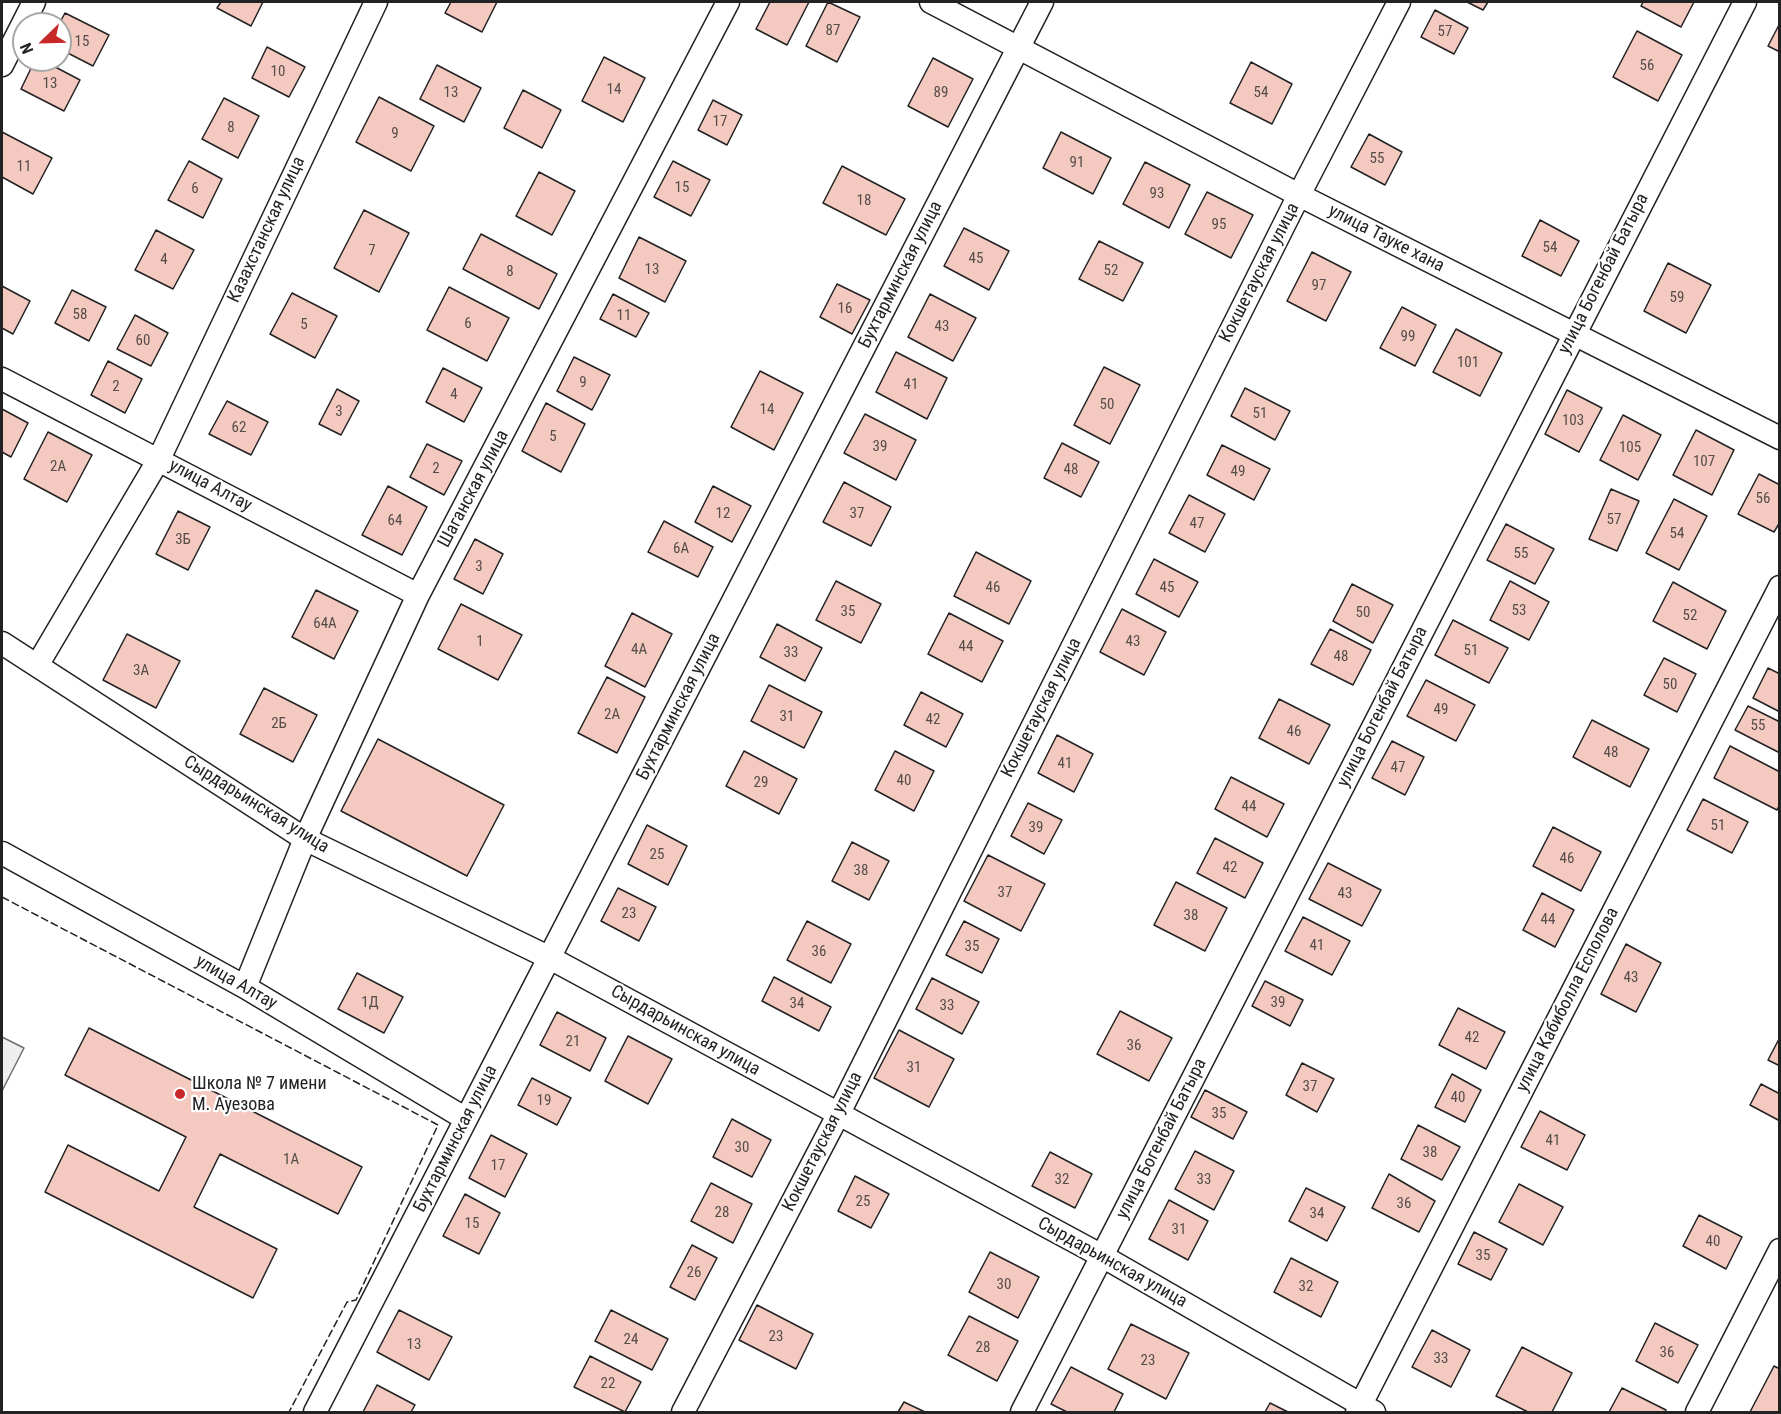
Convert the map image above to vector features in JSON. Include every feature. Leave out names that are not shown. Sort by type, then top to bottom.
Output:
[{"type":"street","points":[[2,64],[34,2]]},
{"type":"street","name":"Казахстанская улица","points":[[38,664],[159,459],[376,2]]},
{"type":"street","name":"Шаганская улица","points":[[244,987],[305,839],[418,595],[728,2]]},
{"type":"street","name":"улица Тауке хана","points":[[931,2],[1299,195],[1779,438]]},
{"type":"street","name":"Бухтарминская улица","points":[[315,1413],[1042,2]]},
{"type":"street","name":"Кокшетауская улица","points":[[682,1413],[838,1115],[1299,195],[1399,2]]},
{"type":"street","name":"улица Богенбай Батыра","points":[[1022,1413],[1745,2]]},
{"type":"street","name":"улица Алтау","points":[[2,379],[418,595]]},
{"type":"street","name":"улица Кабиболла Есполова","points":[[1364,1410],[1779,586]]},
{"type":"street","name":"Сырдарьинская улица","points":[[2,643],[38,664],[305,839],[550,958],[1102,1256],[1364,1410]]},
{"type":"street","name":"улица Алтау","points":[[2,853],[244,987],[466,1119]]},
{"type":"street","points":[[1697,1413],[1779,1250]]},
{"type":"shaded area","points":[[2,1037],[24,1048],[2,1091]]},
{"type":"building","points":[[221,2],[263,2],[251,26],[217,8]]},
{"type":"building","points":[[451,2],[497,2],[482,32],[445,13]]},
{"type":"building","points":[[770,2],[809,2],[787,45],[756,29]]},
{"type":"building","points":[[828,2],[860,17],[837,62],[806,46]]},
{"type":"building","points":[[1467,2],[1488,2],[1483,10]]},
{"type":"building","points":[[1643,2],[1694,2],[1681,27],[1641,6]]},
{"type":"building","points":[[1435,10],[1468,28],[1454,54],[1421,37]]},
{"type":"building","points":[[72,16],[109,35],[93,66],[72,55]]},
{"type":"building","points":[[1780,23],[1780,52],[1768,46]]},
{"type":"building","points":[[1637,31],[1682,55],[1658,101],[1613,77]]},
{"type":"building","points":[[267,47],[305,67],[289,97],[252,78]]},
{"type":"building","points":[[604,57],[645,78],[623,122],[582,101]]},
{"type":"building","points":[[933,58],[973,79],[948,127],[908,106]]},
{"type":"building","points":[[1251,62],[1292,84],[1272,124],[1230,103]]},
{"type":"building","points":[[437,65],[481,88],[464,122],[420,99]]},
{"type":"building","points":[[29,72],[65,72],[80,80],[64,111],[21,89]]},
{"type":"building","points":[[523,90],[561,110],[542,148],[504,128]]},
{"type":"building","points":[[379,97],[434,126],[411,171],[356,142]]},
{"type":"building","points":[[224,98],[259,116],[238,158],[202,139]]},
{"type":"building","points":[[713,100],[742,115],[727,145],[698,130]]},
{"type":"building","points":[[2,132],[52,158],[33,194],[2,177]]},
{"type":"building","points":[[1061,132],[1111,158],[1093,194],[1043,168]]},
{"type":"building","points":[[1369,134],[1402,152],[1385,185],[1351,167]]},
{"type":"building","points":[[189,161],[222,179],[203,218],[168,200]]},
{"type":"building","points":[[673,161],[710,180],[691,216],[654,197]]},
{"type":"building","points":[[1145,162],[1190,185],[1169,228],[1123,204]]},
{"type":"building","points":[[842,166],[905,199],[886,235],[823,203]]},
{"type":"building","points":[[539,172],[575,191],[552,235],[516,216]]},
{"type":"building","points":[[1207,192],[1253,215],[1231,258],[1185,234]]},
{"type":"building","points":[[364,210],[409,233],[379,292],[334,268]]},
{"type":"building","points":[[1540,220],[1579,241],[1561,276],[1522,256]]},
{"type":"building","points":[[964,228],[1009,251],[989,290],[944,266]]},
{"type":"building","points":[[156,230],[194,250],[173,289],[135,270]]},
{"type":"building","points":[[481,234],[557,274],[539,309],[463,269]]},
{"type":"building","points":[[639,237],[686,261],[665,302],[619,278]]},
{"type":"building","points":[[1099,241],[1143,263],[1123,301],[1079,279]]},
{"type":"building","points":[[1312,252],[1351,272],[1326,321],[1287,301]]},
{"type":"building","points":[[1668,263],[1711,285],[1686,333],[1644,311]]},
{"type":"building","points":[[837,284],[870,300],[852,334],[820,317]]},
{"type":"building","points":[[2,286],[30,301],[13,334],[2,328]]},
{"type":"building","points":[[449,287],[509,318],[487,361],[427,330]]},
{"type":"building","points":[[72,290],[106,307],[89,341],[55,323]]},
{"type":"building","points":[[292,293],[337,316],[315,358],[270,334]]},
{"type":"building","points":[[613,294],[649,313],[636,337],[600,319]]},
{"type":"building","points":[[930,294],[976,318],[953,361],[908,337]]},
{"type":"building","points":[[1402,307],[1436,325],[1415,366],[1380,348]]},
{"type":"building","points":[[135,315],[168,333],[151,366],[117,349]]},
{"type":"building","points":[[1456,329],[1502,353],[1480,396],[1433,372]]},
{"type":"building","points":[[896,352],[947,378],[927,419],[876,392]]},
{"type":"building","points":[[574,357],[610,375],[592,410],[557,391]]},
{"type":"building","points":[[108,361],[142,379],[125,413],[91,395]]},
{"type":"building","points":[[1104,367],[1140,385],[1110,444],[1074,425]]},
{"type":"building","points":[[443,368],[482,388],[464,422],[426,402]]},
{"type":"building","points":[[760,371],[803,393],[774,450],[731,427]]},
{"type":"building","points":[[1245,388],[1290,411],[1275,440],[1231,416]]},
{"type":"building","points":[[337,389],[359,401],[341,435],[319,424]]},
{"type":"building","points":[[1567,390],[1602,408],[1579,452],[1545,434]]},
{"type":"building","points":[[227,401],[268,422],[251,455],[209,434]]},
{"type":"building","points":[[546,403],[585,424],[561,472],[522,451]]},
{"type":"building","points":[[2,409],[28,423],[11,457],[2,452]]},
{"type":"building","points":[[865,414],[916,440],[896,480],[844,453]]},
{"type":"building","points":[[1623,415],[1661,435],[1638,480],[1600,460]]},
{"type":"building","points":[[1696,430],[1734,450],[1712,495],[1673,475]]},
{"type":"building","points":[[48,432],[92,455],[67,502],[24,479]]},
{"type":"building","points":[[1062,443],[1099,462],[1081,497],[1044,478]]},
{"type":"building","points":[[427,444],[462,461],[444,495],[410,477]]},
{"type":"building","points":[[1222,445],[1270,469],[1254,500],[1207,475]]},
{"type":"building","points":[[1759,474],[1780,485],[1780,522],[1774,532],[1738,514]]},
{"type":"building","points":[[844,482],[891,507],[871,546],[823,522]]},
{"type":"building","points":[[388,486],[427,507],[402,555],[362,535]]},
{"type":"building","points":[[713,486],[751,506],[732,542],[695,522]]},
{"type":"building","points":[[1611,489],[1639,501],[1617,551],[1589,539]]},
{"type":"building","points":[[1189,495],[1225,514],[1205,552],[1169,533]]},
{"type":"building","points":[[1674,499],[1707,516],[1679,570],[1646,553]]},
{"type":"building","points":[[178,511],[210,527],[188,570],[156,554]]},
{"type":"building","points":[[664,521],[713,547],[698,577],[648,552]]},
{"type":"building","points":[[1506,524],[1554,549],[1535,584],[1487,560]]},
{"type":"building","points":[[475,539],[503,554],[483,594],[454,579]]},
{"type":"building","points":[[976,552],[1031,581],[1009,624],[954,596]]},
{"type":"building","points":[[1154,559],[1198,582],[1179,617],[1136,594]]},
{"type":"building","points":[[836,581],[881,604],[861,643],[816,620]]},
{"type":"building","points":[[1510,581],[1549,602],[1529,640],[1490,620]]},
{"type":"building","points":[[1673,582],[1726,611],[1707,649],[1653,621]]},
{"type":"building","points":[[1352,584],[1393,605],[1373,643],[1333,621]]},
{"type":"building","points":[[316,590],[358,611],[334,659],[292,637]]},
{"type":"building","points":[[461,604],[522,635],[498,680],[438,649]]},
{"type":"building","points":[[1122,609],[1166,632],[1144,675],[1100,652]]},
{"type":"building","points":[[632,613],[672,634],[645,687],[605,666]]},
{"type":"building","points":[[949,613],[1003,641],[982,682],[928,654]]},
{"type":"building","points":[[1453,620],[1508,648],[1489,683],[1435,655]]},
{"type":"building","points":[[777,624],[822,648],[805,681],[760,657]]},
{"type":"building","points":[[1330,629],[1371,650],[1353,685],[1311,664]]},
{"type":"building","points":[[127,634],[180,661],[156,708],[103,680]]},
{"type":"building","points":[[1664,658],[1696,674],[1677,712],[1644,695]]},
{"type":"building","points":[[1768,668],[1780,674],[1780,712],[1753,698]]},
{"type":"building","points":[[607,677],[645,697],[617,753],[578,733]]},
{"type":"building","points":[[1426,680],[1475,705],[1456,741],[1407,716]]},
{"type":"building","points":[[769,685],[822,712],[804,748],[751,721]]},
{"type":"building","points":[[264,688],[317,715],[293,762],[240,734]]},
{"type":"building","points":[[921,692],[963,714],[946,747],[904,725]]},
{"type":"building","points":[[1279,699],[1330,725],[1309,764],[1259,738]]},
{"type":"building","points":[[1748,706],[1780,722],[1780,753],[1735,730]]},
{"type":"building","points":[[1592,720],[1649,749],[1630,787],[1573,757]]},
{"type":"building","points":[[1057,735],[1093,754],[1074,792],[1038,773]]},
{"type":"building","points":[[378,739],[504,805],[467,876],[341,811]]},
{"type":"building","points":[[1392,741],[1424,757],[1405,795],[1372,778]]},
{"type":"building","points":[[1730,746],[1780,772],[1780,804],[1777,810],[1714,778]]},
{"type":"building","points":[[744,751],[797,779],[779,814],[726,786]]},
{"type":"building","points":[[895,751],[934,771],[914,811],[875,790]]},
{"type":"building","points":[[1231,777],[1284,804],[1267,837],[1215,809]]},
{"type":"building","points":[[1703,799],[1748,822],[1732,853],[1687,830]]},
{"type":"building","points":[[1028,803],[1062,820],[1044,854],[1011,836]]},
{"type":"building","points":[[647,825],[687,846],[668,885],[628,864]]},
{"type":"building","points":[[1553,827],[1601,852],[1581,891],[1533,866]]},
{"type":"building","points":[[1215,838],[1263,863],[1245,898],[1197,873]]},
{"type":"building","points":[[852,842],[889,861],[869,900],[832,881]]},
{"type":"building","points":[[988,855],[1045,884],[1021,931],[964,901]]},
{"type":"building","points":[[1328,863],[1381,890],[1362,926],[1309,899]]},
{"type":"building","points":[[1176,882],[1227,908],[1205,951],[1154,925]]},
{"type":"building","points":[[618,888],[656,907],[639,941],[601,921]]},
{"type":"building","points":[[1542,893],[1574,910],[1555,947],[1523,930]]},
{"type":"building","points":[[1303,917],[1350,941],[1332,975],[1285,951]]},
{"type":"building","points":[[807,921],[851,944],[831,983],[787,960]]},
{"type":"building","points":[[964,921],[999,939],[982,973],[946,955]]},
{"type":"building","points":[[1626,944],[1661,963],[1636,1012],[1601,994]]},
{"type":"building","points":[[357,973],[403,997],[384,1033],[338,1009]]},
{"type":"building","points":[[774,977],[831,1007],[819,1031],[762,1001]]},
{"type":"building","points":[[932,978],[979,1002],[962,1034],[916,1009]]},
{"type":"building","points":[[1265,981],[1303,1000],[1290,1026],[1252,1006]]},
{"type":"building","points":[[1458,1008],[1505,1032],[1486,1069],[1439,1045]]},
{"type":"building","points":[[1120,1011],[1172,1038],[1149,1081],[1097,1054]]},
{"type":"building","points":[[557,1012],[606,1038],[590,1071],[540,1045]]},
{"type":"building","points":[[89,1028],[362,1167],[338,1214],[220,1154],[194,1207],[277,1249],[253,1298],[45,1192],[68,1145],[159,1191],[186,1137],[65,1075]]},
{"type":"building","points":[[899,1030],[954,1059],[929,1107],[874,1078]]},
{"type":"building","points":[[628,1036],[672,1059],[648,1104],[605,1081]]},
{"type":"building","points":[[1780,1037],[1780,1066],[1768,1060]]},
{"type":"building","points":[[1302,1063],[1334,1079],[1317,1112],[1286,1095]]},
{"type":"building","points":[[1452,1074],[1481,1090],[1465,1122],[1435,1107]]},
{"type":"building","points":[[532,1078],[571,1098],[557,1125],[518,1105]]},
{"type":"building","points":[[1761,1084],[1780,1094],[1780,1121],[1750,1105]]},
{"type":"building","points":[[1205,1090],[1247,1112],[1233,1139],[1191,1117]]},
{"type":"building","points":[[1540,1111],[1585,1135],[1567,1170],[1521,1147]]},
{"type":"building","points":[[732,1119],[771,1140],[752,1177],[713,1157]]},
{"type":"building","points":[[1418,1125],[1460,1147],[1442,1180],[1401,1159]]},
{"type":"building","points":[[491,1135],[527,1154],[505,1197],[469,1178]]},
{"type":"building","points":[[1195,1151],[1234,1171],[1214,1210],[1175,1189]]},
{"type":"building","points":[[1050,1152],[1092,1174],[1075,1208],[1032,1186]]},
{"type":"building","points":[[1389,1174],[1435,1201],[1419,1232],[1372,1208]]},
{"type":"building","points":[[855,1176],[889,1194],[871,1228],[838,1211]]},
{"type":"building","points":[[711,1183],[752,1204],[733,1243],[691,1221]]},
{"type":"building","points":[[1519,1184],[1563,1207],[1543,1245],[1499,1222]]},
{"type":"building","points":[[1306,1188],[1345,1207],[1327,1241],[1289,1221]]},
{"type":"building","points":[[465,1194],[500,1213],[479,1254],[443,1236]]},
{"type":"building","points":[[1169,1200],[1208,1221],[1188,1260],[1149,1239]]},
{"type":"building","points":[[1699,1215],[1742,1237],[1726,1269],[1683,1246]]},
{"type":"building","points":[[1474,1232],[1507,1249],[1491,1280],[1458,1264]]},
{"type":"building","points":[[692,1245],[717,1258],[695,1300],[670,1287]]},
{"type":"building","points":[[990,1252],[1039,1277],[1018,1318],[969,1292]]},
{"type":"building","points":[[1291,1258],[1338,1282],[1321,1317],[1274,1292]]},
{"type":"building","points":[[757,1305],[813,1334],[796,1369],[739,1340]]},
{"type":"building","points":[[399,1310],[452,1337],[429,1380],[377,1352]]},
{"type":"building","points":[[611,1310],[668,1339],[652,1370],[595,1341]]},
{"type":"building","points":[[969,1316],[1018,1341],[997,1381],[948,1355]]},
{"type":"building","points":[[1655,1323],[1698,1345],[1678,1383],[1636,1361]]},
{"type":"building","points":[[1131,1324],[1189,1353],[1166,1399],[1108,1369]]},
{"type":"building","points":[[1432,1330],[1470,1350],[1451,1387],[1412,1367]]},
{"type":"building","points":[[1522,1347],[1572,1373],[1552,1412],[1528,1412],[1496,1396]]},
{"type":"building","points":[[590,1356],[641,1382],[625,1412],[574,1387]]},
{"type":"building","points":[[1774,1366],[1780,1369],[1780,1412],[1750,1412]]},
{"type":"building","points":[[1071,1367],[1123,1394],[1114,1412],[1067,1412],[1051,1404]]},
{"type":"building","points":[[377,1385],[415,1405],[411,1412],[363,1412]]},
{"type":"building","points":[[1622,1388],[1666,1410],[1665,1412],[1609,1412]]},
{"type":"building","points":[[904,1402],[925,1412],[898,1412]]},
{"type":"building","points":[[1270,1403],[1288,1412],[1265,1412]]},
{"type":"fence","points":[[2,897],[438,1125],[356,1300],[347,1302],[289,1412]]},
{"type":"place","name":"Школа № 7 имени М. Ауезова","points":[[180,1094]]}]
